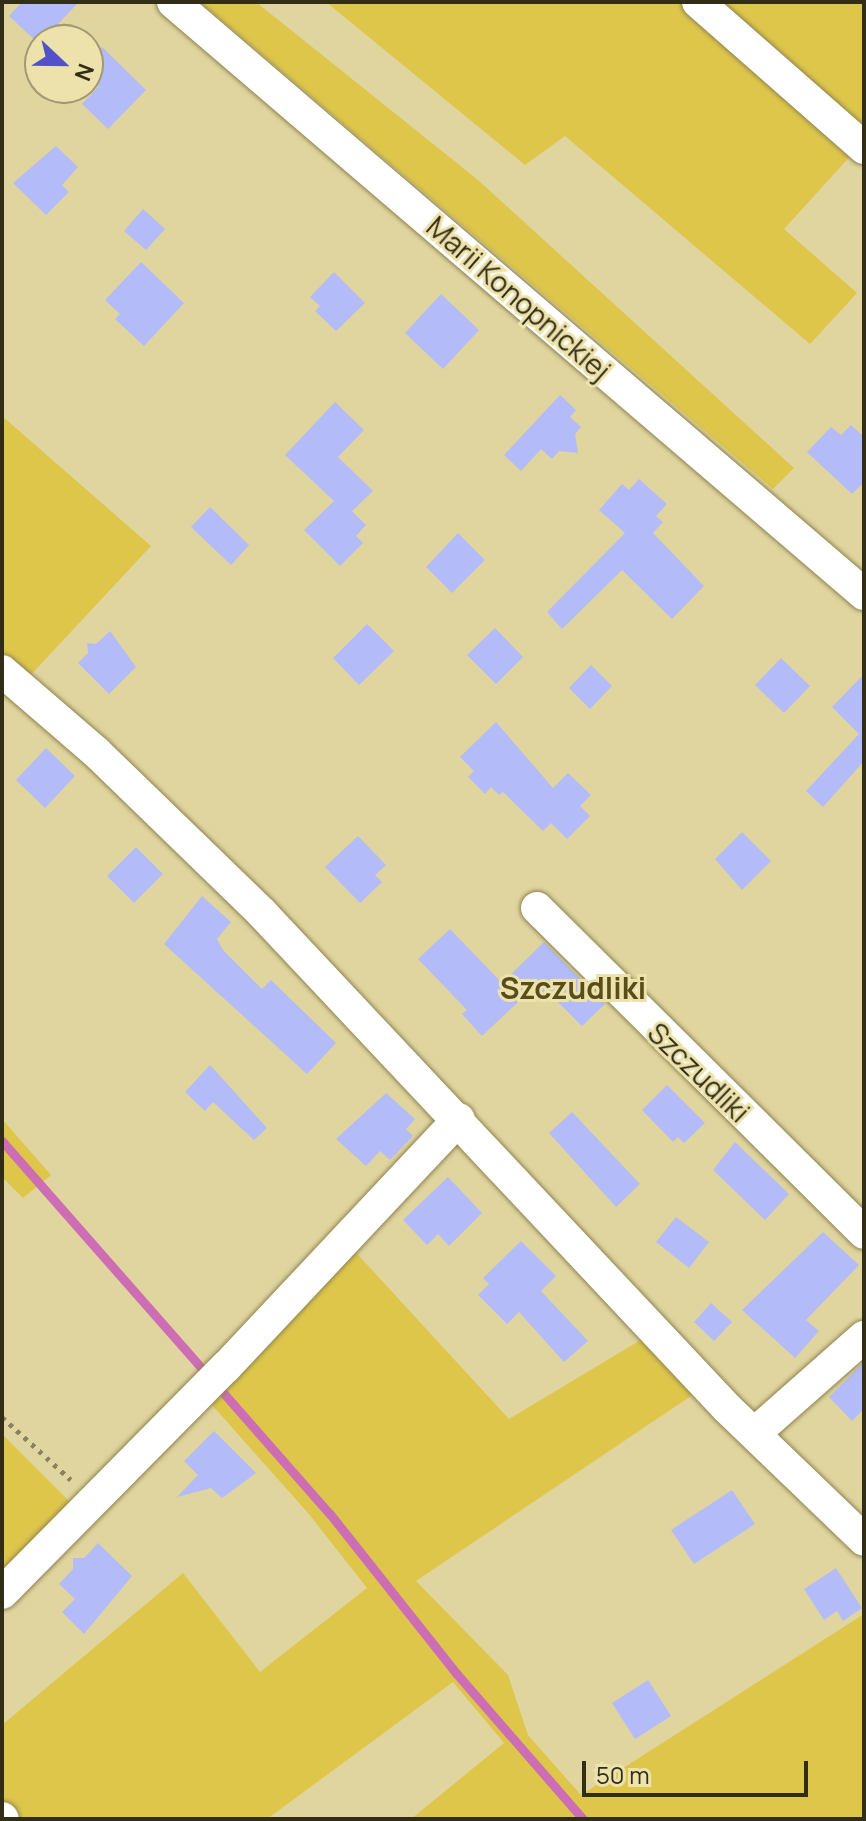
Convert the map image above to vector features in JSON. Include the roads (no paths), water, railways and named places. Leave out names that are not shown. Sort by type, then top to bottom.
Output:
[{"type":"street","name":"Marii Konopnickiej","points":[[173,2],[864,594]]},
{"type":"street","points":[[698,2],[864,148]]},
{"type":"street","points":[[2,671],[96,752],[261,912],[755,1433],[864,1540]]},
{"type":"street","name":"Szczudliki","points":[[537,908],[864,1233]]},
{"type":"street","points":[[2,1593],[226,1367],[459,1119]]},
{"type":"street","points":[[755,1433],[864,1337]]},
{"type":"waterway","points":[[2,1141],[330,1514],[456,1673],[583,1819]]},
{"type":"district","name":"Szczudliki","points":[[573,988]]}]
